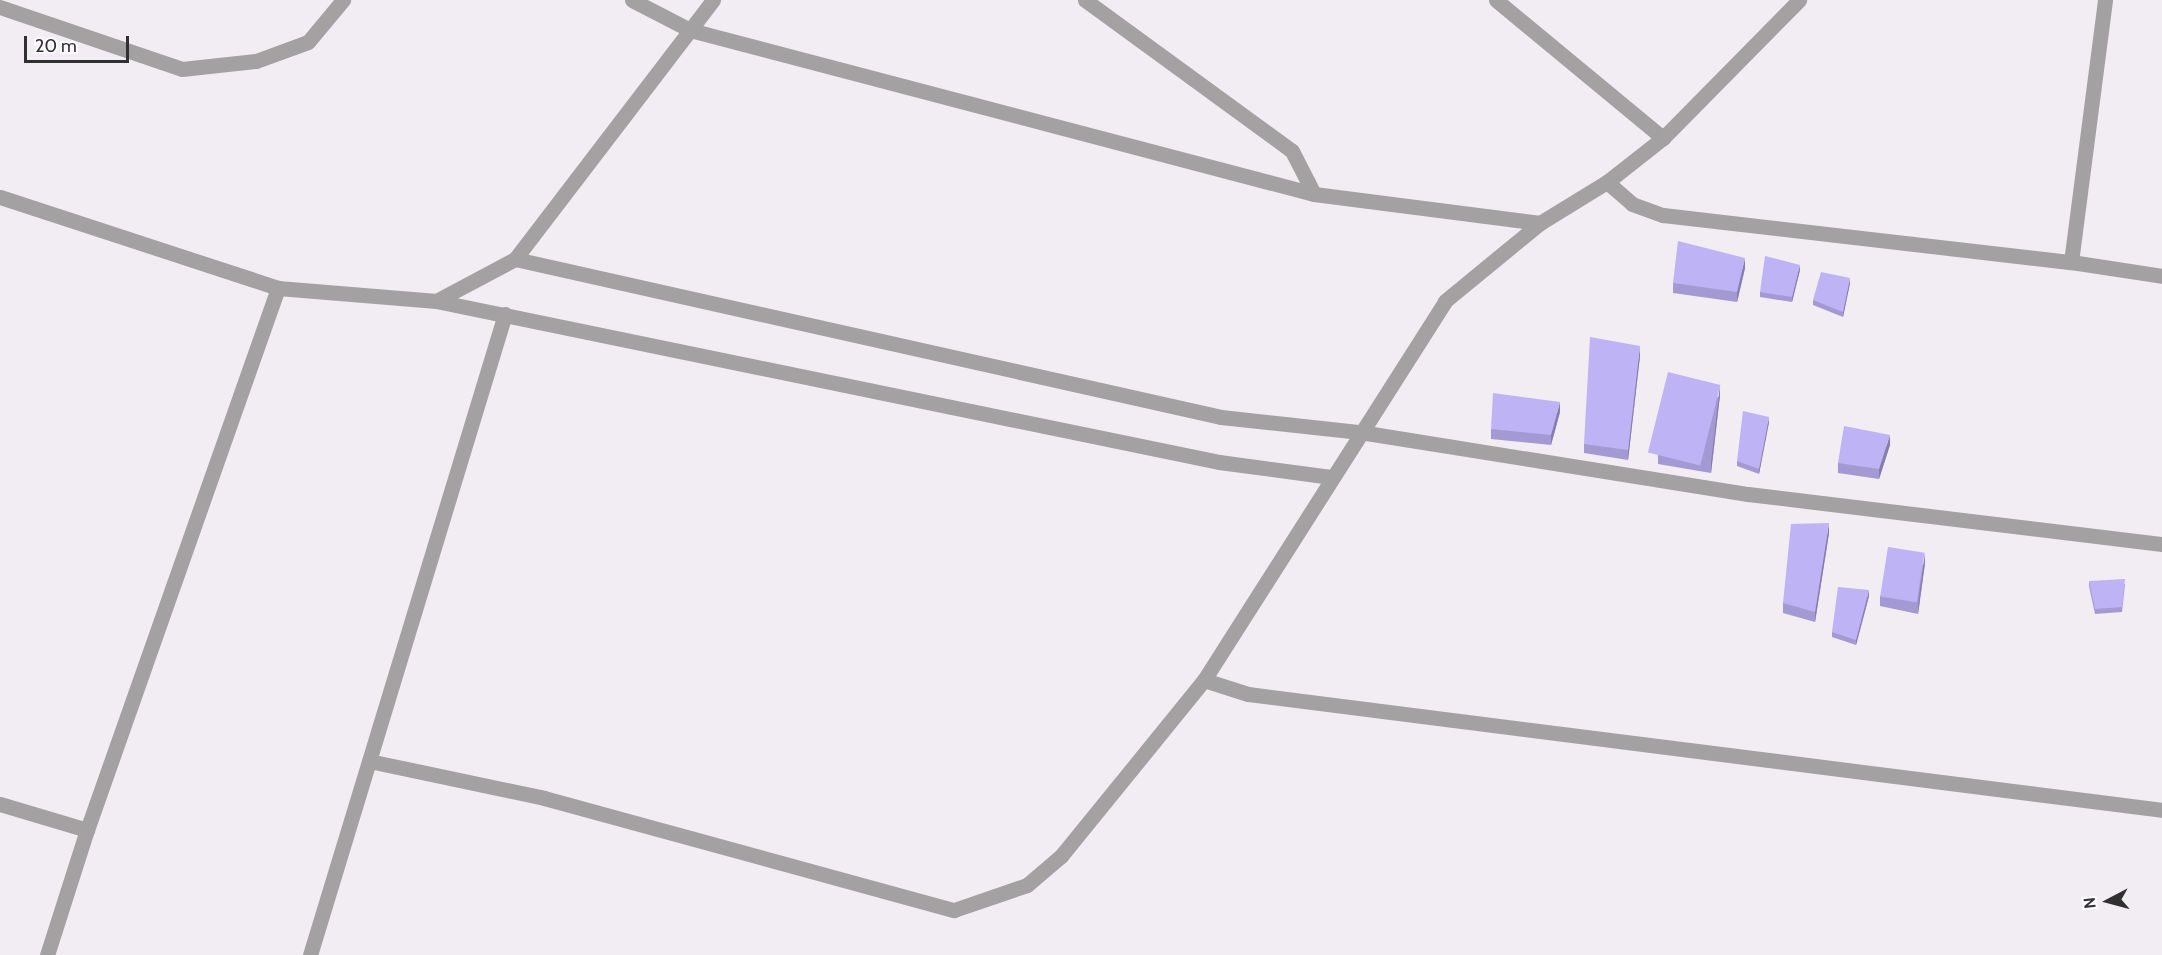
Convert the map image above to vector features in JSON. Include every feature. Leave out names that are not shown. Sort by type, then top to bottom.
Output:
[{"type":"street","points":[[0,7],[182,69],[256,61],[308,42],[343,0]]},
{"type":"street","points":[[632,0],[690,30],[1314,194],[1540,223]]},
{"type":"street","points":[[436,302],[515,259],[713,0]]},
{"type":"street","points":[[1085,0],[1292,151],[1314,194]]},
{"type":"street","points":[[1496,0],[1663,138]]},
{"type":"street","points":[[369,761],[544,798],[954,910],[1027,885],[1061,856],[1204,680],[1330,477],[1445,301],[1540,223],[1607,182],[1663,138],[1799,0]]},
{"type":"street","points":[[2071,262],[2104,0]]},
{"type":"street","points":[[1607,182],[1632,204],[1663,215],[2071,262],[2162,276]]},
{"type":"street","points":[[0,197],[278,288],[436,302],[505,314],[1219,462],[1330,477]]},
{"type":"street","points":[[515,259],[1221,417],[1360,432],[1748,494],[2162,544]]},
{"type":"street","points":[[47,955],[87,830],[278,288]]},
{"type":"street","points":[[310,955],[505,314]]},
{"type":"street","points":[[1204,680],[1248,694],[2162,810]]},
{"type":"street","points":[[0,804],[87,830]]},
{"type":"building","points":[[1678,241],[1745,258],[1737,292],[1673,283]]},
{"type":"building","points":[[1765,256],[1800,265],[1792,297],[1760,292]]},
{"type":"building","points":[[1821,272],[1850,278],[1843,312],[1813,300]]},
{"type":"building","points":[[1590,337],[1640,346],[1628,450],[1584,444]]},
{"type":"building","points":[[1668,372],[1720,385],[1700,466],[1648,453]]},
{"type":"building","points":[[1493,393],[1560,402],[1551,435],[1491,429]]},
{"type":"building","points":[[1743,411],[1769,417],[1759,469],[1737,461]]},
{"type":"building","points":[[1844,426],[1890,435],[1879,469],[1838,463]]},
{"type":"building","points":[[1829,523],[1815,612],[1783,603],[1791,524]]},
{"type":"building","points":[[1888,547],[1925,553],[1917,602],[1880,596]]},
{"type":"building","points":[[2125,579],[2122,607],[2095,609],[2089,581]]},
{"type":"building","points":[[1838,587],[1869,590],[1856,640],[1832,632]]}]
